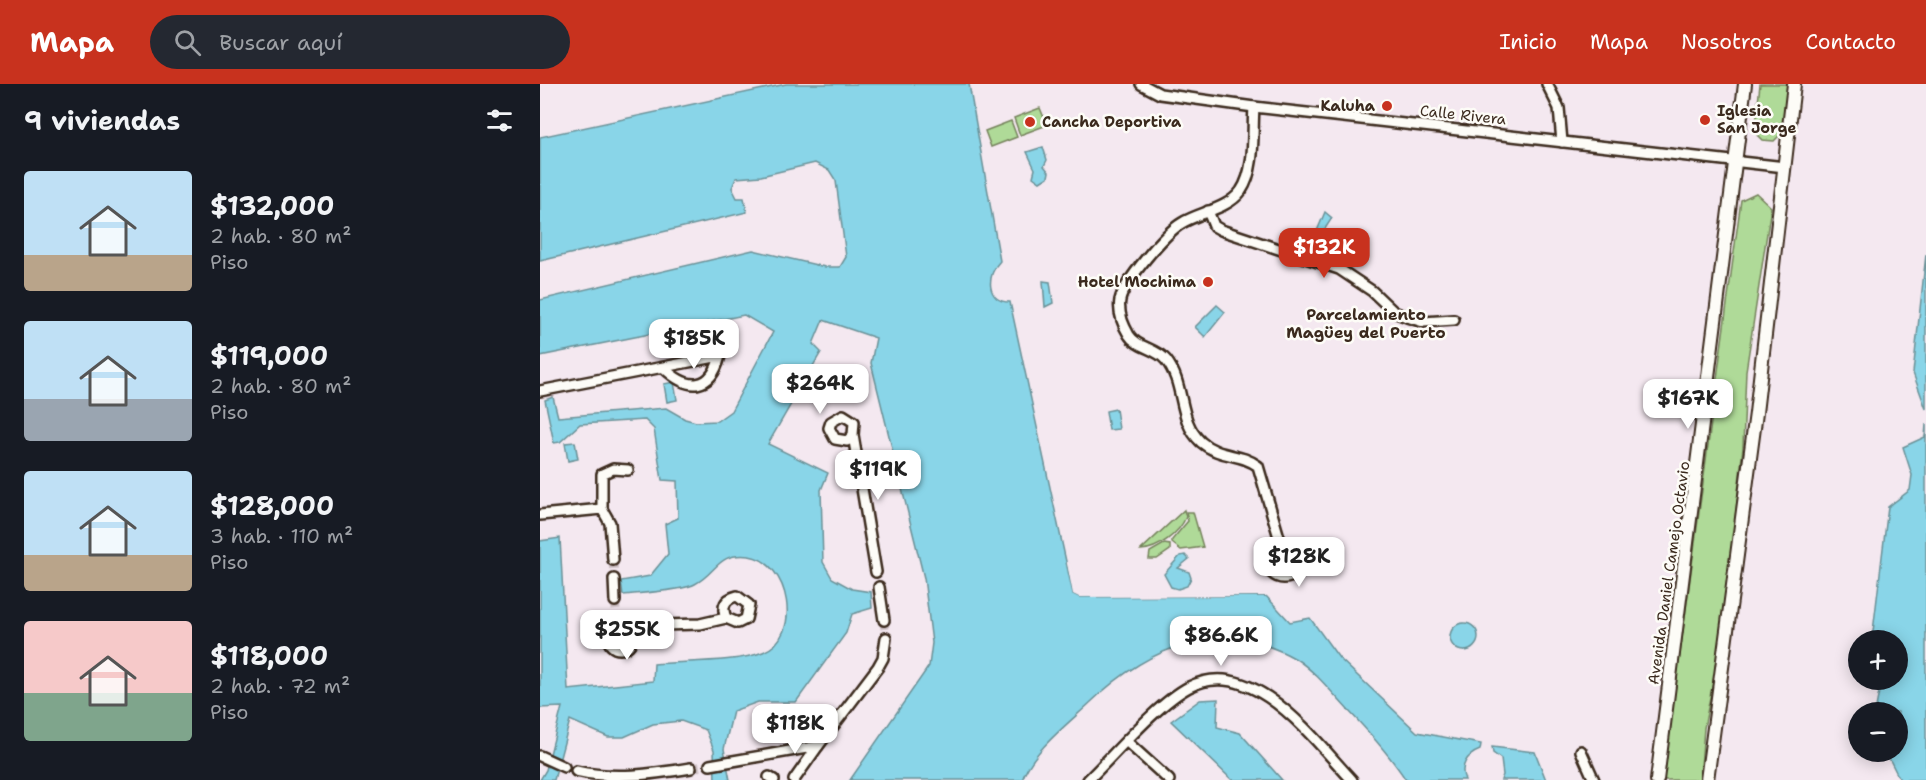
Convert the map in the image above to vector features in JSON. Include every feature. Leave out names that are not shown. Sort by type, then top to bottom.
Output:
[{"type":"main road","name":"Avenida Daniel Camejo Octavio","points":[[1657,780],[1745,84]]},
{"type":"main road","points":[[1707,780],[1756,412],[1794,84]]},
{"type":"street","name":"Calle Rivera","points":[[1141,84],[1160,94],[1785,167]]},
{"type":"street","points":[[1547,84],[1559,108],[1562,142]]},
{"type":"street","points":[[1254,106],[1247,181],[1240,193],[1228,203],[1179,224],[1147,260],[1123,293],[1120,301],[1121,318],[1132,340],[1152,349],[1171,366],[1180,390],[1184,415],[1200,441],[1218,454],[1251,460],[1258,466],[1281,544]]},
{"type":"street","points":[[1208,211],[1214,226],[1221,230],[1348,274],[1394,312],[1423,322],[1454,320]]},
{"type":"street","points":[[540,391],[720,357],[716,374],[705,383],[692,384],[672,375],[664,368]]},
{"type":"street","points":[[854,435],[876,572]]},
{"type":"street","points":[[613,560],[610,523],[602,509],[602,474],[613,470],[628,470]]},
{"type":"street","points":[[540,515],[602,509]]},
{"type":"street","points":[[614,579],[615,601]]},
{"type":"street","points":[[879,589],[885,620]]},
{"type":"street","points":[[620,623],[700,624],[726,618]]},
{"type":"street","points":[[794,780],[878,667],[883,658],[886,638]]},
{"type":"street","points":[[1088,780],[1163,706],[1190,687],[1211,681],[1229,681],[1248,686],[1274,699],[1352,780]]},
{"type":"street","points":[[1128,742],[1169,780]]},
{"type":"street","points":[[711,765],[818,746]]},
{"type":"street","points":[[1581,751],[1594,780]]},
{"type":"street","points":[[541,756],[562,766]]},
{"type":"street","points":[[576,771],[597,779],[615,779],[691,768]]},
{"type":"green space","points":[[1760,84],[1788,84],[1781,134],[1774,141],[1762,140],[1755,133]]},
{"type":"green space","name":"Cancha Deportiva","points":[[1040,108],[1047,125],[1020,135],[1014,118]]},
{"type":"green space","name":"Cancha Deportiva","points":[[1011,121],[1017,137],[991,147],[985,131]]},
{"type":"green space","points":[[1756,193],[1771,207],[1746,371],[1743,447],[1722,636],[1704,728],[1700,780],[1663,780],[1741,200]]},
{"type":"green space","points":[[1184,510],[1186,517],[1173,534],[1155,547],[1141,550]]},
{"type":"green space","points":[[1186,512],[1193,512],[1203,547],[1181,550],[1172,543],[1188,521]]},
{"type":"green space","points":[[1164,544],[1170,545],[1170,550],[1157,559],[1149,559],[1150,552]]},
{"type":"water","points":[[786,84],[969,84],[1000,261],[992,273],[991,287],[996,298],[1010,302],[1073,594],[1079,597],[1266,596],[1290,622],[1310,618],[1339,658],[1417,732],[1481,744],[1480,750],[1465,762],[1463,775],[1465,780],[1406,780],[1371,735],[1303,664],[1268,646],[1240,640],[1213,639],[1187,644],[1161,653],[1113,683],[1043,748],[1034,758],[1022,780],[850,780],[929,666],[932,643],[924,578],[871,363],[876,338],[823,320],[813,344],[821,352],[768,444],[828,473],[821,490],[823,562],[832,578],[852,589],[871,592],[872,608],[852,614],[846,633],[796,702],[758,702],[733,711],[724,749],[730,780],[715,780],[714,750],[706,730],[681,721],[653,724],[624,737],[608,737],[570,720],[554,780],[540,780],[546,770],[562,707],[540,708],[540,541],[560,538],[568,690],[653,681],[654,664],[752,656],[776,644],[783,632],[787,617],[782,585],[774,571],[763,561],[749,556],[730,557],[724,560],[702,579],[689,586],[623,595],[621,581],[650,576],[668,554],[665,524],[678,518],[677,481],[662,480],[654,429],[645,420],[580,424],[560,442],[554,443],[545,400],[553,397],[558,417],[666,408],[685,419],[696,422],[717,421],[731,411],[773,332],[744,315],[540,356],[540,300],[753,250],[825,267],[840,267],[846,257],[836,181],[829,170],[815,163],[761,176],[736,178],[732,188],[737,198],[744,198],[747,212],[540,261],[540,137]]},
{"type":"water","points":[[1043,147],[1047,160],[1044,166],[1049,172],[1048,177],[1040,182],[1033,177],[1035,169],[1027,152]]},
{"type":"water","points":[[1325,212],[1332,218],[1319,238],[1317,231]]},
{"type":"water","points":[[1926,254],[1926,409],[1913,373]]},
{"type":"water","points":[[1043,281],[1050,282],[1053,303],[1045,307]]},
{"type":"water","points":[[1217,305],[1225,312],[1205,337],[1195,327]]},
{"type":"water","points":[[674,382],[677,400],[667,402],[664,384]]},
{"type":"water","points":[[1116,409],[1119,429],[1109,430],[1106,411]]},
{"type":"water","points":[[1926,424],[1926,780],[1900,780],[1891,762],[1908,762],[1908,702],[1877,702],[1878,690],[1908,690],[1908,630],[1873,630],[1888,507],[1910,490],[1912,475],[1903,447],[1925,437]]},
{"type":"water","points":[[575,442],[578,459],[568,461],[565,443]]},
{"type":"water","points":[[1185,555],[1189,559],[1178,568],[1189,572],[1191,578],[1187,586],[1178,589],[1171,587],[1164,574],[1180,556]]},
{"type":"water","points":[[1464,623],[1474,627],[1478,637],[1474,647],[1464,651],[1454,647],[1450,637],[1454,627]]},
{"type":"water","points":[[1218,699],[1217,727],[1240,733],[1282,780],[1232,780],[1171,721],[1200,700]]},
{"type":"water","points":[[1492,747],[1535,752],[1546,780],[1501,780],[1503,775],[1501,759],[1493,753]]},
{"type":"pier","points":[[1070,562],[1076,592],[1080,594],[1268,594],[1266,596],[1079,597],[1073,594],[1067,563]]},
{"type":"tunnel","points":[[613,560],[614,579]]},
{"type":"tunnel","points":[[615,601],[617,618]]},
{"type":"tunnel","points":[[884,620],[886,638]]},
{"type":"tunnel","points":[[691,768],[710,765]]},
{"type":"place","name":"Kaluha","points":[[1387,106]]},
{"type":"place","name":"Iglesia San Jorge","points":[[1705,120]]},
{"type":"place","name":"Cancha Deportiva","points":[[1030,122]]},
{"type":"place","name":"Hotel Mochima","points":[[1208,282]]},
{"type":"district","name":"Parcelamiento Magüey del Puerto","points":[[1366,323]]}]
